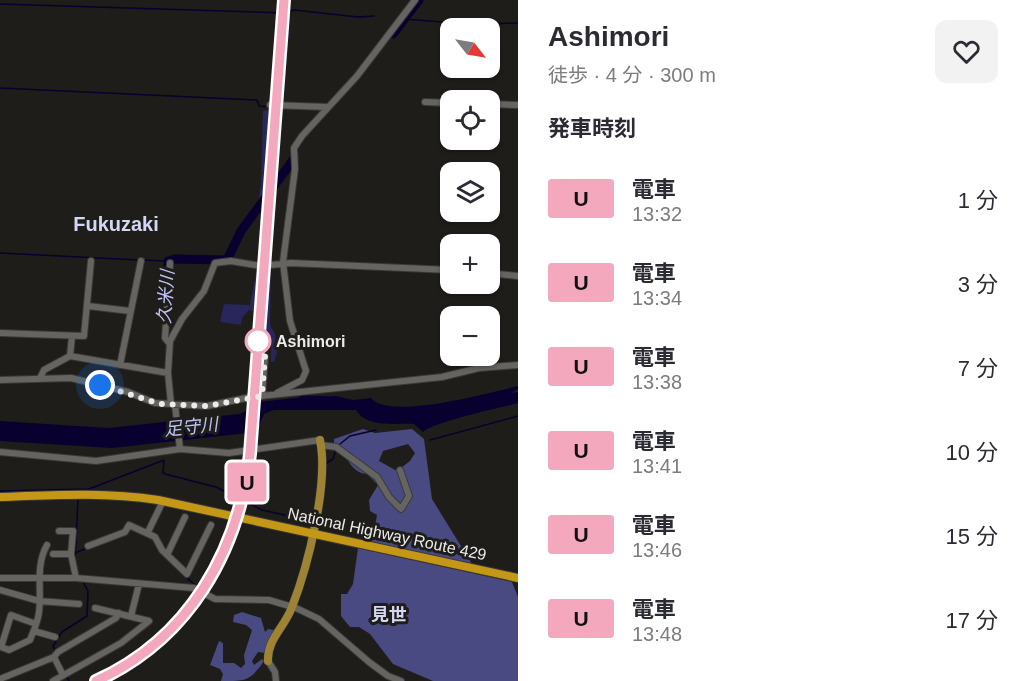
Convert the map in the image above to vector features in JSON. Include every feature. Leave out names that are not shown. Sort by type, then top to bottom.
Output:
[{"type":"highway","name":"National Highway Route 429","points":[[0,497],[121,494],[163,501],[518,578]]},
{"type":"main road","points":[[268,661],[271,642],[292,608],[312,533],[320,491],[321,442]]},
{"type":"street","points":[[274,394],[302,380],[306,371],[290,321],[283,265],[295,169],[294,148],[357,76],[414,0]]},
{"type":"street","points":[[425,102],[440,102]]},
{"type":"street","points":[[500,104],[518,105]]},
{"type":"street","points":[[270,105],[328,107]]},
{"type":"street","points":[[0,333],[84,336],[91,261]]},
{"type":"street","points":[[120,365],[141,261]]},
{"type":"street","points":[[180,448],[168,373],[169,343],[182,319],[204,291],[214,263],[231,261],[242,265],[440,270]]},
{"type":"street","points":[[169,343],[165,338],[170,263]]},
{"type":"street","points":[[500,274],[518,276]]},
{"type":"street","points":[[88,306],[130,312]]},
{"type":"street","points":[[70,356],[72,336]]},
{"type":"street","points":[[40,378],[44,370],[70,356],[168,373]]},
{"type":"street","points":[[262,396],[265,357]]},
{"type":"street","points":[[0,380],[40,378],[81,380],[155,403],[174,406],[207,406],[274,394],[442,376],[479,368],[518,365]]},
{"type":"street","points":[[0,452],[96,461],[180,448],[229,453],[321,442],[336,447],[377,477],[389,497],[401,509],[409,496],[400,470]]},
{"type":"street","points":[[148,531],[163,501]]},
{"type":"street","points":[[167,555],[185,517]]},
{"type":"street","points":[[88,546],[125,532],[129,525],[148,531],[167,555],[187,574],[211,525]]},
{"type":"street","points":[[58,531],[73,531],[71,555],[76,579]]},
{"type":"street","points":[[47,545],[43,552],[39,579],[39,602],[35,627],[30,640],[9,650],[1,647],[11,615],[35,627],[55,637]]},
{"type":"street","points":[[53,554],[71,555]]},
{"type":"street","points":[[0,578],[76,579],[194,588],[215,599],[260,599],[292,608],[325,623],[354,651],[388,676],[401,681]]},
{"type":"street","points":[[132,616],[139,584]]},
{"type":"street","points":[[0,590],[39,602],[79,604]]},
{"type":"street","points":[[95,608],[157,624]]},
{"type":"street","points":[[0,679],[56,654],[116,618],[119,613]]},
{"type":"street","points":[[53,681],[121,644],[149,621]]},
{"type":"street","points":[[56,654],[65,674]]},
{"type":"street","points":[[268,661],[275,672],[276,681]]},
{"type":"shaded area","points":[[286,16],[290,19],[284,95],[283,100],[279,101]]},
{"type":"shaded area","points":[[276,17],[281,17],[275,101],[271,99]]},
{"type":"shaded area","points":[[274,108],[266,186],[258,203],[261,185],[263,111]]},
{"type":"shaded area","points":[[271,268],[270,325],[275,334],[277,352],[274,362],[271,362],[271,340],[264,338],[267,269]]},
{"type":"shaded area","points":[[257,269],[262,269],[258,312],[249,310],[242,318],[241,325],[220,322],[224,304],[249,305],[249,309]]},
{"type":"shaded area","points":[[363,429],[375,433],[412,429],[424,439],[432,499],[472,564],[372,542],[377,515],[370,511],[369,500],[378,485],[367,474],[361,473],[352,466],[334,443],[334,439]],"holes":[[[408,444],[415,453],[410,461],[397,471],[379,461],[383,451]]]},
{"type":"shaded area","points":[[358,548],[512,582],[518,597],[518,681],[433,681],[393,664],[370,634],[359,627],[350,627],[341,616],[341,594],[347,594],[353,584]]},
{"type":"shaded area","points":[[242,612],[261,618],[265,632],[268,629],[274,630],[265,653],[258,652],[252,661],[254,665],[262,659],[264,661],[255,673],[242,680],[221,681],[223,674],[220,669],[210,665],[219,641],[223,643],[223,663],[234,663],[241,668],[245,664],[244,655],[252,630],[246,625],[233,622],[234,615]]},
{"type":"water","points":[[518,386],[518,389],[512,393],[518,392],[518,403],[452,420],[423,432],[414,424],[390,424],[367,420],[356,410],[274,410],[264,414],[260,424],[247,426],[248,433],[112,448],[0,441],[0,421],[108,428],[239,414],[246,411],[250,403],[314,396],[314,400],[335,396],[353,400],[371,398],[381,404],[398,407],[441,403]]},
{"type":"waterway","name":"久米川","points":[[393,34],[419,0]]},
{"type":"waterway","points":[[0,4],[285,13],[294,10],[358,17],[374,16]]},
{"type":"waterway","points":[[403,19],[469,24],[518,23]]},
{"type":"waterway","points":[[0,88],[257,100],[259,106],[269,107]]},
{"type":"waterway","name":"久米川","points":[[168,270],[168,261],[175,259],[227,260],[241,231],[293,160]]},
{"type":"waterway","points":[[0,253],[138,260]]},
{"type":"waterway","points":[[143,260],[168,261]]},
{"type":"waterway","points":[[234,264],[249,267]]},
{"type":"waterway","name":"足守川","points":[[303,400],[337,401]]},
{"type":"waterway","points":[[430,440],[518,416]]},
{"type":"waterway","points":[[340,444],[350,436],[376,430]]},
{"type":"waterway","points":[[325,464],[333,459],[336,450]]},
{"type":"waterway","points":[[0,491],[89,489],[164,460],[163,473],[165,474],[216,487],[262,510],[312,521]]},
{"type":"waterway","points":[[75,561],[78,499]]},
{"type":"waterway","points":[[154,541],[160,552]]},
{"type":"waterway","points":[[75,553],[87,548]]},
{"type":"waterway","points":[[185,576],[195,585]]},
{"type":"waterway","points":[[56,652],[53,646],[62,632],[87,616],[88,591],[83,582]]},
{"type":"waterway","points":[[58,656],[64,671]]},
{"type":"waterway","points":[[66,675],[69,681]]},
{"type":"railway","points":[[96,681],[129,663],[158,642],[182,617],[221,558],[244,490],[250,454],[284,0]]},
{"type":"train","name":"U","points":[[96,681],[131,660],[165,635],[188,610],[216,569],[237,524],[246,486],[250,454],[284,0]]},
{"type":"place","name":"Ashimori","points":[[258,341]]},
{"type":"district","name":"Fukuzaki","points":[[116,224]]},
{"type":"district","name":"見世","points":[[389,615]]},
{"type":"route","points":[[100,385],[138,395],[160,404],[207,406],[262,396],[265,357],[258,341]]}]
